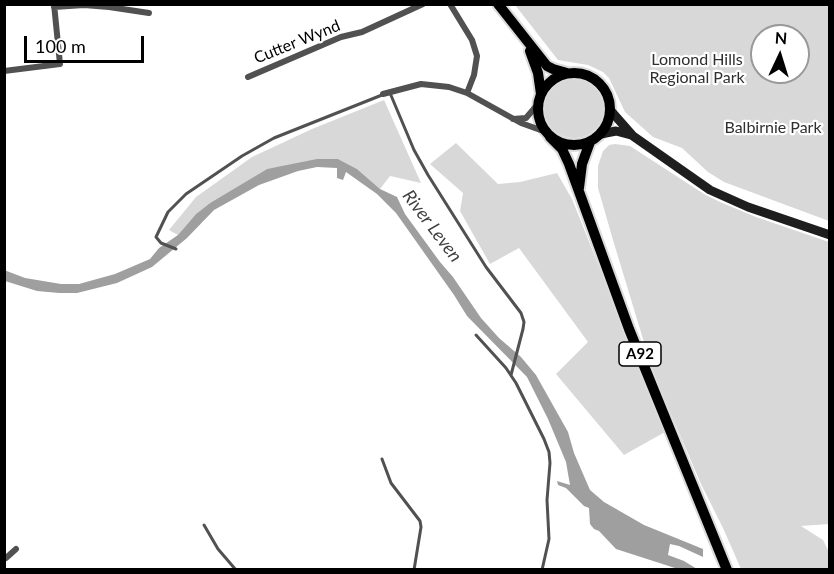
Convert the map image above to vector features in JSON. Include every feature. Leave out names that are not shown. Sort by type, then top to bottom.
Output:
[{"type":"highway","name":"A92","points":[[498,4],[547,66],[567,73],[589,75],[598,81],[610,100],[611,111]]},
{"type":"highway","name":"A92","points":[[524,36],[538,73],[540,121],[562,149],[629,328],[727,570]]},
{"type":"highway","points":[[539,99],[551,80],[567,73]]},
{"type":"highway","points":[[548,134],[559,142],[569,145],[590,142],[606,127],[611,111]]},
{"type":"highway","name":"A92","points":[[579,194],[579,179],[590,142]]},
{"type":"main road","points":[[611,111],[633,136],[710,190],[748,207],[830,235]]},
{"type":"main road","points":[[601,134],[616,131],[633,136]]},
{"type":"street","name":"Cutter Wynd","points":[[248,77],[341,37],[362,32],[423,4]]},
{"type":"street","points":[[450,4],[472,40],[477,56],[474,75],[467,93]]},
{"type":"street","points":[[4,71],[60,64],[54,6],[109,6],[149,13]]},
{"type":"street","points":[[386,93],[421,84],[434,84],[467,93],[513,119],[548,134]]},
{"type":"street","points":[[513,119],[526,118],[539,99]]},
{"type":"street","points":[[5,558],[15,549]]},
{"type":"lane","points":[[176,249],[161,243],[156,237],[168,212],[175,204],[230,164],[274,138],[386,93],[428,175],[524,322],[511,375]]},
{"type":"lane","points":[[476,335],[511,375],[525,398],[549,452],[547,500],[549,539],[542,570]]},
{"type":"lane","points":[[381,459],[391,483],[420,521],[414,570]]},
{"type":"lane","points":[[204,525],[218,549],[236,570]]},
{"type":"green space","name":"Lomond Hills Regional Park","points":[[515,5],[829,5],[829,221],[724,182],[708,172],[682,148],[653,137],[625,112],[609,78],[603,72],[588,65],[558,60]]},
{"type":"green space","points":[[574,78],[591,83],[599,91],[604,108],[599,125],[591,133],[574,138],[557,133],[549,125],[544,108],[549,91],[557,83]]},
{"type":"green space","points":[[384,100],[421,183],[390,176],[380,189],[357,169],[338,159],[267,169],[210,203],[196,214],[178,235],[169,230],[196,197],[252,157],[312,129]]},
{"type":"green space","points":[[456,143],[498,184],[520,182],[557,173],[572,199],[665,432],[624,455],[556,374],[588,342],[519,248],[490,264],[460,211],[463,193],[430,164]]},
{"type":"green space","points":[[609,145],[630,146],[720,202],[829,242],[829,524],[801,526],[823,540],[829,552],[829,569],[741,569],[701,484],[653,372],[613,240],[598,188],[598,166],[603,151]]},
{"type":"shaded area","points":[[317,159],[338,159],[357,169],[380,189],[397,197],[405,214],[481,318],[536,375],[568,432],[574,453],[590,490],[604,502],[644,525],[703,549],[703,557],[670,544],[668,555],[697,569],[678,569],[616,549],[599,531],[594,529],[590,524],[589,508],[566,488],[558,485],[557,481],[570,485],[566,462],[527,377],[467,316],[396,213],[377,194],[346,172],[343,180],[337,178],[337,168],[317,167],[298,171],[259,185],[214,210],[187,238],[152,267],[117,283],[77,293],[59,293],[37,291],[5,281],[4,270],[25,278],[61,284],[79,284],[115,274],[150,259],[159,248],[178,235],[196,214],[210,203],[267,169]]},
{"type":"park label","name":"Balbirnie Park","points":[[773,128]]},
{"type":"water label","name":"River Leven","points":[[432,226]]}]
